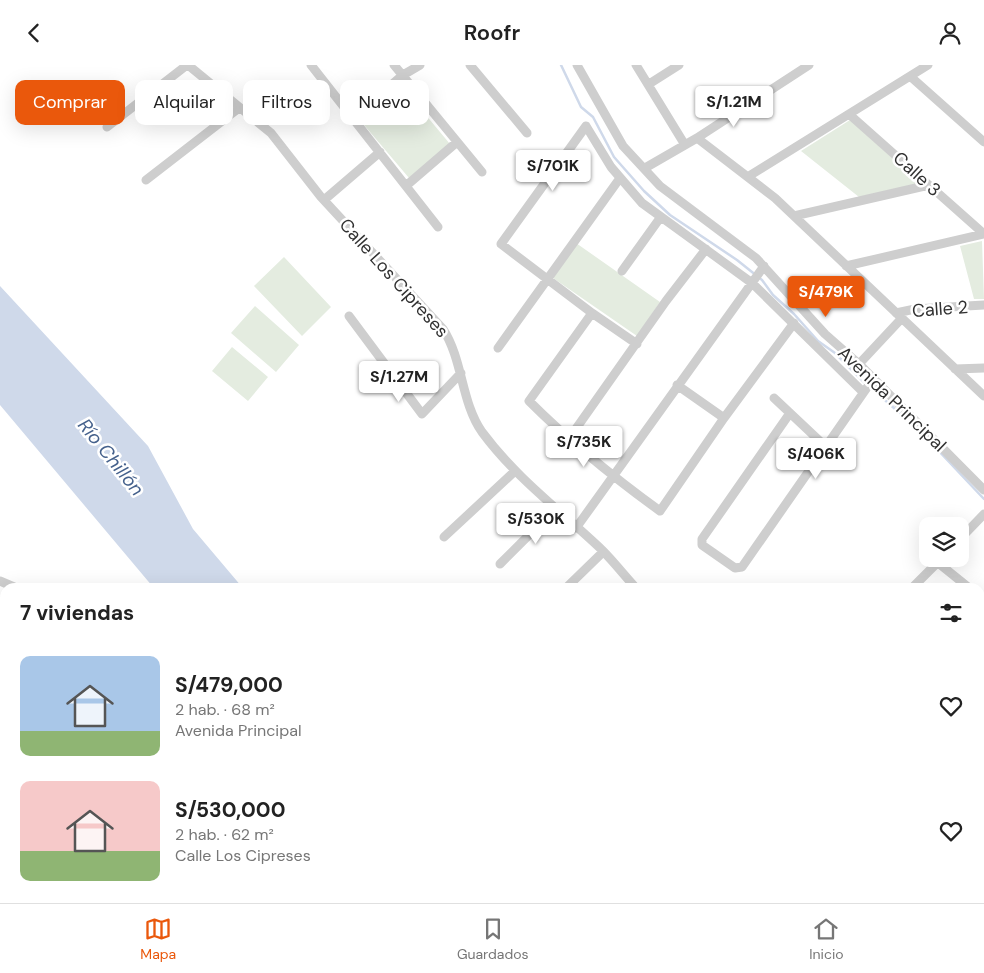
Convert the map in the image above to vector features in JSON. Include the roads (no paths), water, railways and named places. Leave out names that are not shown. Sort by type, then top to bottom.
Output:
[{"type":"street","name":"Calle Los Cipreses","points":[[188,65],[271,133],[324,200],[443,329],[452,343],[476,422],[514,471],[603,552],[631,583]]},
{"type":"street","points":[[107,127],[188,65]]},
{"type":"street","points":[[311,65],[340,102]]},
{"type":"street","points":[[394,65],[482,172]]},
{"type":"street","points":[[397,80],[420,65]]},
{"type":"street","points":[[470,65],[527,133]]},
{"type":"street","name":"Avenida Principal","points":[[577,65],[623,146],[660,186],[758,275],[805,313],[859,364],[984,490]]},
{"type":"street","points":[[636,65],[686,145]]},
{"type":"street","points":[[649,83],[679,65]]},
{"type":"street","points":[[645,168],[686,145],[810,65]]},
{"type":"street","points":[[749,176],[928,65]]},
{"type":"street","points":[[911,77],[984,142]]},
{"type":"street","points":[[146,180],[239,108]]},
{"type":"street","name":"Calle 3","points":[[850,115],[984,234]]},
{"type":"street","points":[[359,125],[438,227]]},
{"type":"street","name":"Avenida Principal","points":[[547,280],[501,244],[586,126],[620,178],[642,203],[660,218],[706,249],[758,275],[794,323],[863,392]]},
{"type":"street","points":[[697,138],[749,176],[794,216],[984,396]]},
{"type":"street","points":[[407,185],[458,142]]},
{"type":"street","points":[[324,200],[380,152]]},
{"type":"street","points":[[498,349],[620,178]]},
{"type":"street","points":[[794,216],[929,185]]},
{"type":"street","points":[[622,271],[660,218]]},
{"type":"street","points":[[846,266],[984,234]]},
{"type":"street","points":[[568,440],[706,249]]},
{"type":"street","points":[[576,527],[758,275]]},
{"type":"street","points":[[547,280],[637,343]]},
{"type":"street","name":"Calle 2","points":[[899,316],[915,309],[984,305]]},
{"type":"street","points":[[592,313],[529,401],[568,440],[613,477],[660,511],[724,418],[794,323]]},
{"type":"street","points":[[859,364],[899,316]]},
{"type":"street","points":[[349,317],[422,414],[461,373]]},
{"type":"street","points":[[955,369],[984,368]]},
{"type":"street","points":[[790,413],[702,539],[702,545],[735,568],[742,567],[873,379]]},
{"type":"street","points":[[677,385],[724,418]]},
{"type":"street","points":[[774,398],[825,446]]},
{"type":"street","points":[[444,537],[514,471]]},
{"type":"street","points":[[500,565],[555,509]]},
{"type":"street","points":[[969,530],[984,514]]},
{"type":"street","points":[[572,583],[603,552]]},
{"type":"street","points":[[917,583],[933,567]]},
{"type":"street","points":[[946,567],[964,583]]},
{"type":"water","name":"Río Chillón","points":[[0,286],[148,446],[193,529],[239,583],[150,583],[0,405]]},
{"type":"waterway","points":[[561,65],[581,107],[593,117],[614,157],[644,191],[670,215],[737,260],[762,280],[773,295],[794,314],[818,341],[835,353],[866,384]]},
{"type":"waterway","points":[[870,387],[911,423]]},
{"type":"waterway","points":[[919,430],[984,499]]}]
